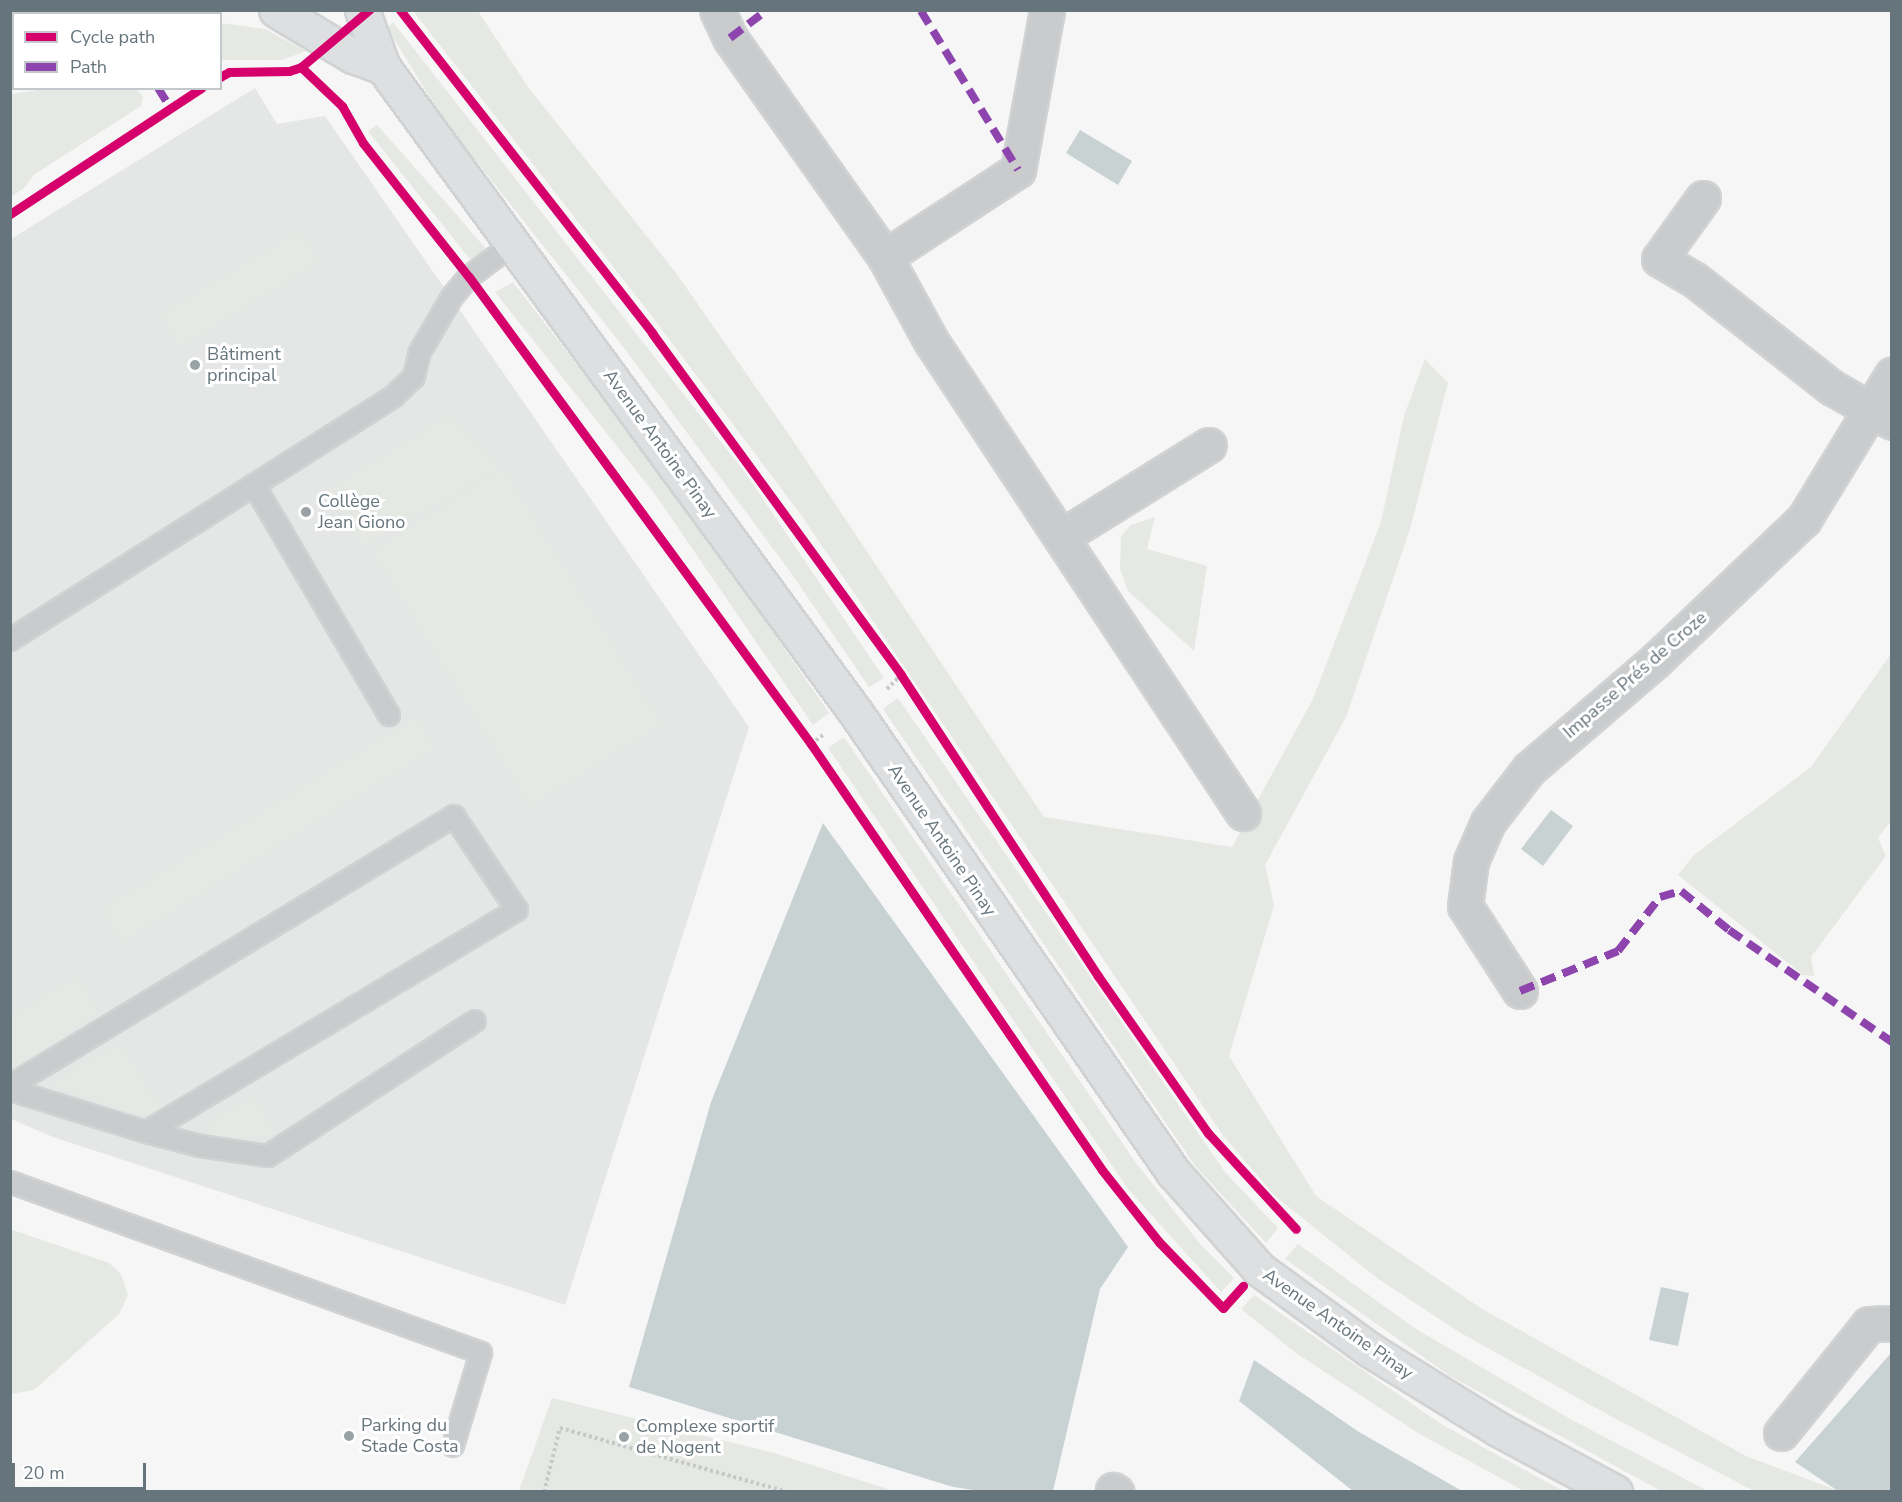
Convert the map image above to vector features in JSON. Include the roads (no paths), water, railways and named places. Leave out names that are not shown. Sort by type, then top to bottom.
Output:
[{"type":"main road","points":[[276,10],[353,56],[383,67]]},
{"type":"main road","name":"Avenue Antoine Pinay","points":[[362,10],[383,67],[855,713],[1106,1080],[1173,1172],[1251,1260],[1370,1350],[1498,1429],[1615,1491]]},
{"type":"street","points":[[717,10],[730,38],[885,257],[931,341],[1243,813]]},
{"type":"street","points":[[885,257],[1018,170],[1047,10]]},
{"type":"street","points":[[1703,198],[1659,259],[1695,280],[1831,387],[1882,415]]},
{"type":"street","name":"Impasse Prés de Croze","points":[[1520,992],[1465,906],[1471,861],[1488,822],[1529,769],[1656,660],[1804,519],[1882,415],[1892,375]]},
{"type":"street","points":[[1061,537],[1209,445]]},
{"type":"street","points":[[1781,1433],[1869,1324],[1892,1323]]},
{"type":"lane","points":[[10,639],[393,398],[414,377],[420,352],[438,316],[452,297],[469,277],[513,244]]},
{"type":"lane","points":[[254,485],[389,715]]},
{"type":"lane","points":[[10,1088],[454,816],[517,910],[146,1132]]},
{"type":"lane","points":[[10,1088],[146,1132],[200,1146],[268,1156],[475,1021]]},
{"type":"lane","points":[[10,1182],[481,1353],[453,1446]]},
{"type":"place","name":"Bâtiment principal","points":[[195,365]]},
{"type":"place","name":"Collège Jean Giono","points":[[306,512]]},
{"type":"place","name":"Parking du Stade Costa","points":[[349,1436]]},
{"type":"place","name":"Complexe sportif de Nogent","points":[[624,1437]]}]
